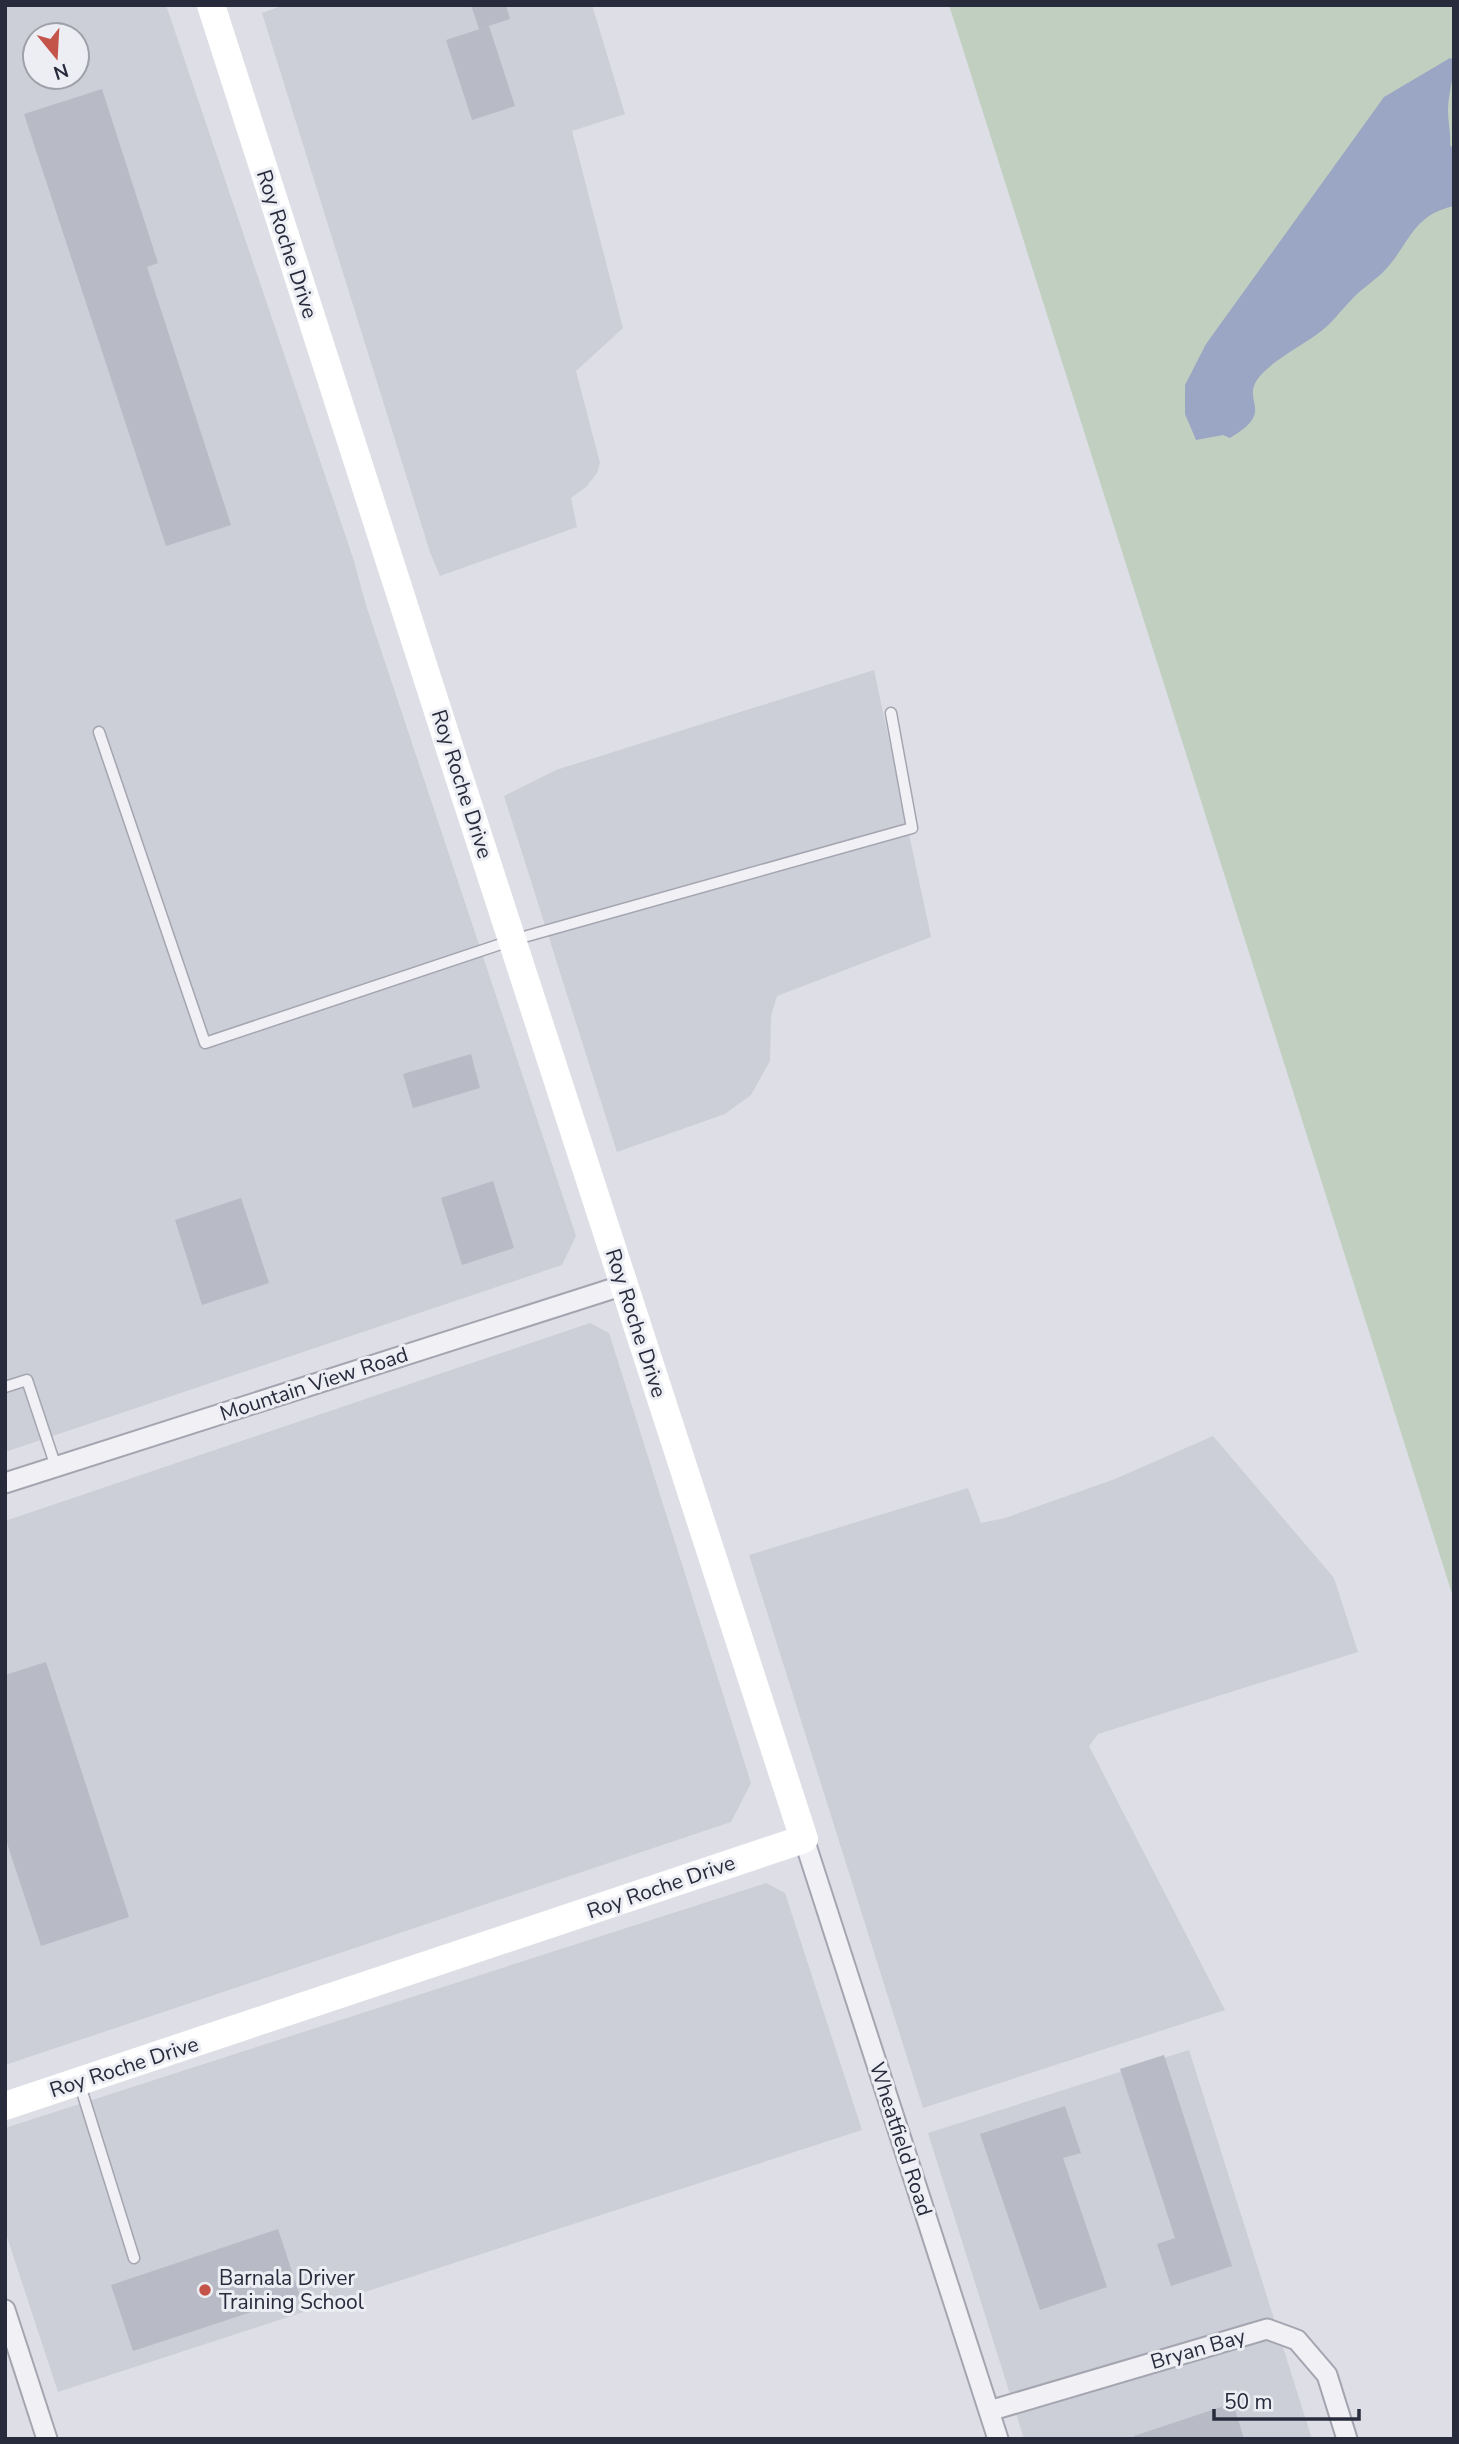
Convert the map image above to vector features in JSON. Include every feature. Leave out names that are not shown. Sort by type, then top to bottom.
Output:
[{"type":"street","name":"Roy Roche Drive","points":[[5,2106],[804,1839],[588,1181],[513,940],[211,5]]},
{"type":"street","name":"Mountain View Road","points":[[5,1483],[624,1285]]},
{"type":"street","name":"Wheatfield Road","points":[[804,1839],[998,2439]]},
{"type":"street","points":[[5,2310],[47,2439]]},
{"type":"street","name":"Bryan Bay","points":[[989,2411],[1268,2329],[1297,2340],[1327,2375],[1347,2439]]},
{"type":"lane","points":[[99,732],[205,1043],[513,940],[912,828],[891,713]]},
{"type":"lane","points":[[5,1387],[27,1380],[56,1467]]},
{"type":"lane","points":[[79,2082],[134,2258]]},
{"type":"shaded area","points":[[5,5],[166,5],[353,558],[366,605],[576,1236],[562,1265],[5,1452]]},
{"type":"shaded area","points":[[284,5],[592,5],[625,114],[572,131],[623,328],[576,371],[600,463],[597,473],[586,487],[571,498],[577,527],[440,576],[430,552],[262,13]]},
{"type":"shaded area","points":[[874,670],[931,937],[777,996],[771,1016],[770,1061],[751,1095],[725,1114],[617,1152],[504,796],[556,770]]},
{"type":"shaded area","points":[[590,1323],[609,1333],[751,1783],[731,1822],[5,2065],[5,1521]]},
{"type":"shaded area","points":[[1213,1436],[1334,1578],[1358,1652],[1098,1734],[1089,1746],[1225,2010],[923,2108],[749,1555],[968,1488],[981,1523],[1005,1518],[1115,1479]]},
{"type":"shaded area","points":[[766,1883],[785,1893],[862,2130],[58,2392],[5,2231],[5,2128]]},
{"type":"shaded area","points":[[1189,2050],[1312,2439],[1024,2439],[928,2133]]},
{"type":"green space","points":[[949,5],[1454,5],[1454,1600]]},
{"type":"water","points":[[1450,58],[1454,60],[1448,111],[1450,145],[1454,150],[1454,206],[1440,210],[1421,223],[1386,269],[1354,297],[1326,327],[1260,376],[1253,388],[1254,416],[1247,426],[1230,438],[1223,435],[1196,440],[1185,414],[1185,385],[1206,344],[1384,97]]},
{"type":"building","points":[[471,5],[506,5],[510,19],[479,29]]},
{"type":"building","points":[[489,26],[515,106],[472,120],[446,40]]},
{"type":"building","points":[[102,89],[158,263],[147,267],[231,525],[166,546],[24,114]]},
{"type":"building","points":[[471,1054],[480,1088],[413,1108],[403,1074]]},
{"type":"building","points":[[493,1181],[514,1248],[462,1265],[441,1198]]},
{"type":"building","points":[[241,1198],[269,1283],[202,1305],[175,1220]]},
{"type":"building","points":[[46,1662],[129,1917],[41,1946],[5,1837],[5,1675]]},
{"type":"building","points":[[1164,2055],[1232,2266],[1171,2286],[1157,2244],[1175,2238],[1120,2069]]},
{"type":"building","points":[[1065,2106],[1081,2153],[1063,2158],[1107,2287],[1040,2310],[980,2134]]},
{"type":"building","name":"Barnala Driver Training School","points":[[278,2229],[300,2296],[133,2351],[111,2285]]},
{"type":"building","points":[[1233,2403],[1244,2439],[1134,2439],[1134,2436]]},
{"type":"place","name":"Barnala Driver Training School","points":[[205,2290]]}]
